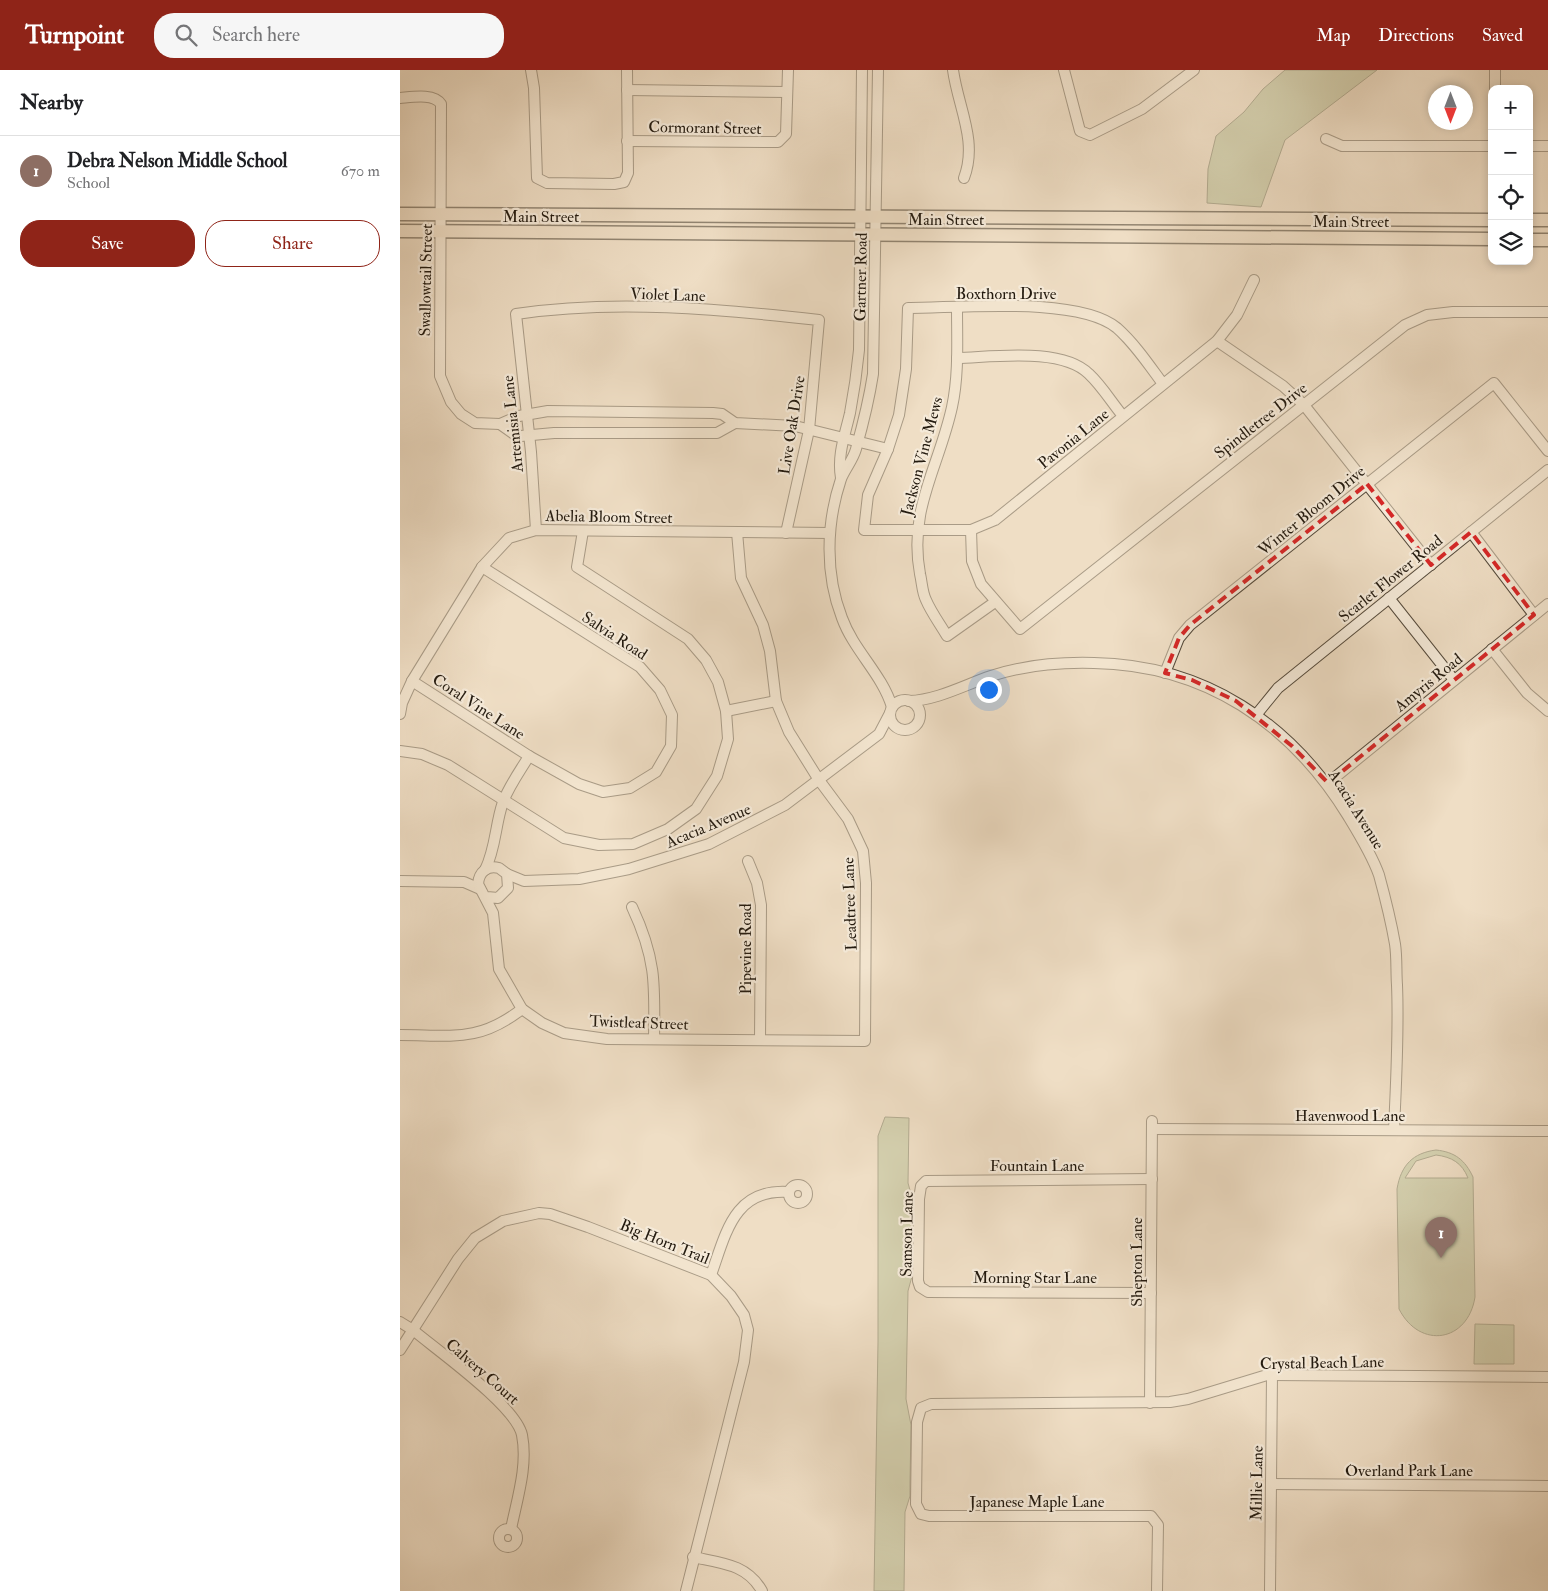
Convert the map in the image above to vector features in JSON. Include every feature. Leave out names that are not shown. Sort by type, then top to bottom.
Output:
[{"type":"main road","name":"Main Street","points":[[400,214],[1488,220]]},
{"type":"main road","points":[[1533,220],[1548,220]]},
{"type":"main road","name":"Main Street","points":[[400,231],[1488,239]]},
{"type":"main road","points":[[1533,240],[1548,240]]},
{"type":"street","points":[[531,70],[534,88],[536,173],[539,180],[547,183],[582,184],[614,184],[624,182],[628,173],[627,70]]},
{"type":"street","points":[[627,90],[787,92],[788,70]]},
{"type":"street","name":"Gartner Road","points":[[862,70],[859,350],[854,390],[839,461],[841,478],[830,534],[830,579],[842,619],[859,650],[883,684]]},
{"type":"street","name":"Gartner Road","points":[[841,478],[852,462],[868,406],[873,374],[878,70]]},
{"type":"street","points":[[953,70],[969,140],[969,165],[964,178]]},
{"type":"street","points":[[1064,70],[1078,127],[1085,135],[1094,134],[1142,110],[1194,70]]},
{"type":"street","points":[[1495,85],[1496,70]]},
{"type":"street","name":"Cormorant Street","points":[[627,141],[771,143],[782,140],[787,130],[787,92]]},
{"type":"street","name":"Swallowtail Street","points":[[400,98],[437,99],[442,107],[440,376],[451,402],[461,414],[475,423],[500,424],[514,417],[548,412],[713,412],[722,414],[735,423],[795,426],[888,449]]},
{"type":"street","points":[[1326,138],[1342,146],[1488,146]]},
{"type":"street","points":[[1533,146],[1548,146]]},
{"type":"street","name":"Pavonia Lane","points":[[888,449],[868,495],[864,530],[970,530],[995,520],[1217,341],[1237,315],[1254,280]]},
{"type":"street","name":"Boxthorn Drive","points":[[888,449],[899,415],[906,369],[908,308],[1053,307],[1088,313],[1116,328],[1139,352],[1163,384]]},
{"type":"street","name":"Violet Lane","points":[[516,314],[551,309],[653,308],[724,311],[819,320]]},
{"type":"street","name":"Jackson Vine Mews","points":[[957,308],[957,358],[952,406],[942,442],[924,492],[918,530],[918,562],[925,599],[947,636],[995,602]]},
{"type":"street","name":"Spindletree Drive","points":[[995,602],[1020,629],[1405,325],[1427,315],[1454,312],[1548,312]]},
{"type":"street","name":"Artemisia Lane","points":[[516,314],[529,435],[536,530]]},
{"type":"street","name":"Live Oak Drive","points":[[786,533],[809,430],[819,320]]},
{"type":"street","points":[[1217,341],[1283,386],[1304,405],[1431,565]]},
{"type":"street","points":[[957,358],[1038,356],[1071,361],[1089,373],[1123,416]]},
{"type":"street","name":"Winter Bloom Drive","points":[[1165,673],[1179,638],[1190,625],[1494,383],[1548,451]]},
{"type":"street","name":"Swallowtail Street","points":[[500,424],[514,434],[529,435],[554,433],[717,433],[735,423]]},
{"type":"street","name":"Scarlet Flower Road","points":[[1256,715],[1278,688],[1548,470]]},
{"type":"street","name":"Abelia Bloom Street","points":[[400,714],[402,703],[412,681],[482,567],[509,538],[536,530],[830,534]]},
{"type":"street","points":[[970,530],[972,561],[981,584],[995,602]]},
{"type":"street","points":[[400,751],[422,754],[448,765],[564,838],[599,845],[633,844],[668,829],[696,809],[716,776],[728,740],[726,711],[718,682],[706,660],[688,639],[577,566],[584,531]]},
{"type":"street","name":"Leadtree Lane","points":[[737,532],[741,578],[763,625],[770,651],[776,701],[789,732],[819,780],[848,819],[863,851],[866,883],[865,1041]]},
{"type":"street","points":[[1471,532],[1534,615]]},
{"type":"street","name":"Salvia Road","points":[[482,567],[640,667],[660,690],[672,715],[671,746],[656,772],[630,788],[603,792],[595,790],[579,784],[529,756]]},
{"type":"street","points":[[1389,598],[1454,680]]},
{"type":"street","name":"Amyris Road","points":[[1328,783],[1548,604]]},
{"type":"street","points":[[1492,649],[1527,693],[1548,711]]},
{"type":"street","name":"Acacia Avenue","points":[[934,698],[993,675],[1023,667],[1056,663],[1096,663],[1133,667],[1165,673],[1207,686],[1236,701],[1256,715],[1292,746],[1328,783],[1355,827],[1378,873],[1396,946],[1398,1007],[1394,1130]]},
{"type":"street","name":"Coral Vine Lane","points":[[412,681],[529,756]]},
{"type":"street","points":[[883,684],[906,701],[915,703],[921,713]]},
{"type":"street","points":[[883,684],[891,710],[892,724],[903,730]]},
{"type":"street","points":[[879,734],[891,710],[906,701],[934,698]]},
{"type":"street","points":[[879,734],[914,728],[918,724],[921,713],[934,698]]},
{"type":"street","points":[[726,711],[776,701]]},
{"type":"street","name":"Acacia Avenue","points":[[505,872],[524,881],[578,879],[629,869],[678,856],[709,844],[785,805],[879,734]]},
{"type":"street","points":[[483,893],[478,884],[493,854],[495,832],[504,800],[529,756]]},
{"type":"street","points":[[493,854],[505,872],[505,892],[493,913]]},
{"type":"street","name":"Pipevine Road","points":[[748,861],[757,882],[761,905],[760,1040]]},
{"type":"street","points":[[400,881],[464,882],[495,867],[505,872]]},
{"type":"street","name":"Acacia Avenue","points":[[505,892],[524,881]]},
{"type":"street","points":[[464,882],[492,898],[505,892]]},
{"type":"street","name":"Twistleaf Street","points":[[483,893],[493,913],[500,969],[522,1009],[542,1023],[564,1033],[607,1039],[865,1041]]},
{"type":"street","points":[[632,906],[643,931],[652,960],[655,982],[654,1039]]},
{"type":"street","points":[[400,1035],[465,1036],[481,1033],[503,1024],[522,1009]]},
{"type":"street","name":"Havenwood Lane","points":[[1152,1125],[1548,1131]]},
{"type":"street","name":"Shepton Lane","points":[[1150,1402],[1152,1125]]},
{"type":"street","name":"Fountain Lane","points":[[923,1183],[931,1181],[1152,1179]]},
{"type":"street","name":"Samson Lane","points":[[920,1287],[918,1281],[919,1199],[923,1183]]},
{"type":"street","points":[[711,1275],[727,1230],[737,1211],[745,1204],[765,1194],[789,1192]]},
{"type":"street","name":"Big Horn Trail","points":[[400,1350],[458,1259],[475,1238],[493,1226],[530,1213],[550,1214],[711,1275],[740,1308],[746,1322],[748,1336],[744,1362],[693,1557],[686,1591]]},
{"type":"street","name":"Morning Star Lane","points":[[920,1287],[932,1292],[1151,1292]]},
{"type":"street","name":"Calvery Court","points":[[400,1322],[413,1330],[488,1393],[518,1423],[523,1444],[523,1466],[511,1529]]},
{"type":"street","name":"Crystal Beach Lane","points":[[918,1512],[916,1504],[917,1422],[921,1408],[931,1404],[1184,1400],[1254,1378],[1272,1375],[1548,1377]]},
{"type":"street","name":"Millie Lane","points":[[1270,1591],[1272,1375]]},
{"type":"street","name":"Overland Park Lane","points":[[1271,1484],[1548,1486]]},
{"type":"street","name":"Japanese Maple Lane","points":[[918,1512],[929,1516],[1151,1516],[1156,1520],[1159,1529],[1157,1591]]},
{"type":"street","points":[[693,1557],[744,1570],[757,1582],[762,1591]]},
{"type":"highlighted area","points":[[1367,484],[1431,565],[1471,532],[1534,615],[1328,783],[1292,746],[1236,701],[1192,680],[1165,673],[1179,638],[1190,625]]},
{"type":"green space","points":[[1285,70],[1377,70],[1285,140],[1261,207],[1207,203],[1208,169],[1216,136],[1244,112],[1263,89]]},
{"type":"green space","points":[[885,1117],[909,1118],[908,1183],[913,1201],[914,1269],[908,1291],[906,1399],[911,1425],[910,1496],[905,1512],[904,1591],[874,1591],[878,1342],[878,1136]]},
{"type":"green space","points":[[1436,1150],[1454,1155],[1467,1166],[1473,1177],[1475,1297],[1471,1312],[1463,1324],[1453,1331],[1442,1335],[1430,1335],[1419,1331],[1408,1322],[1399,1309],[1397,1189],[1402,1173],[1409,1162],[1415,1157]],"holes":[[[1436,1155],[1456,1162],[1463,1168],[1468,1178],[1405,1178],[1416,1161]]]},
{"type":"green space","points":[[1475,1324],[1514,1325],[1514,1364],[1474,1364]]},
{"type":"place","name":"Debra Nelson Middle School","points":[[1441,1258]]}]
